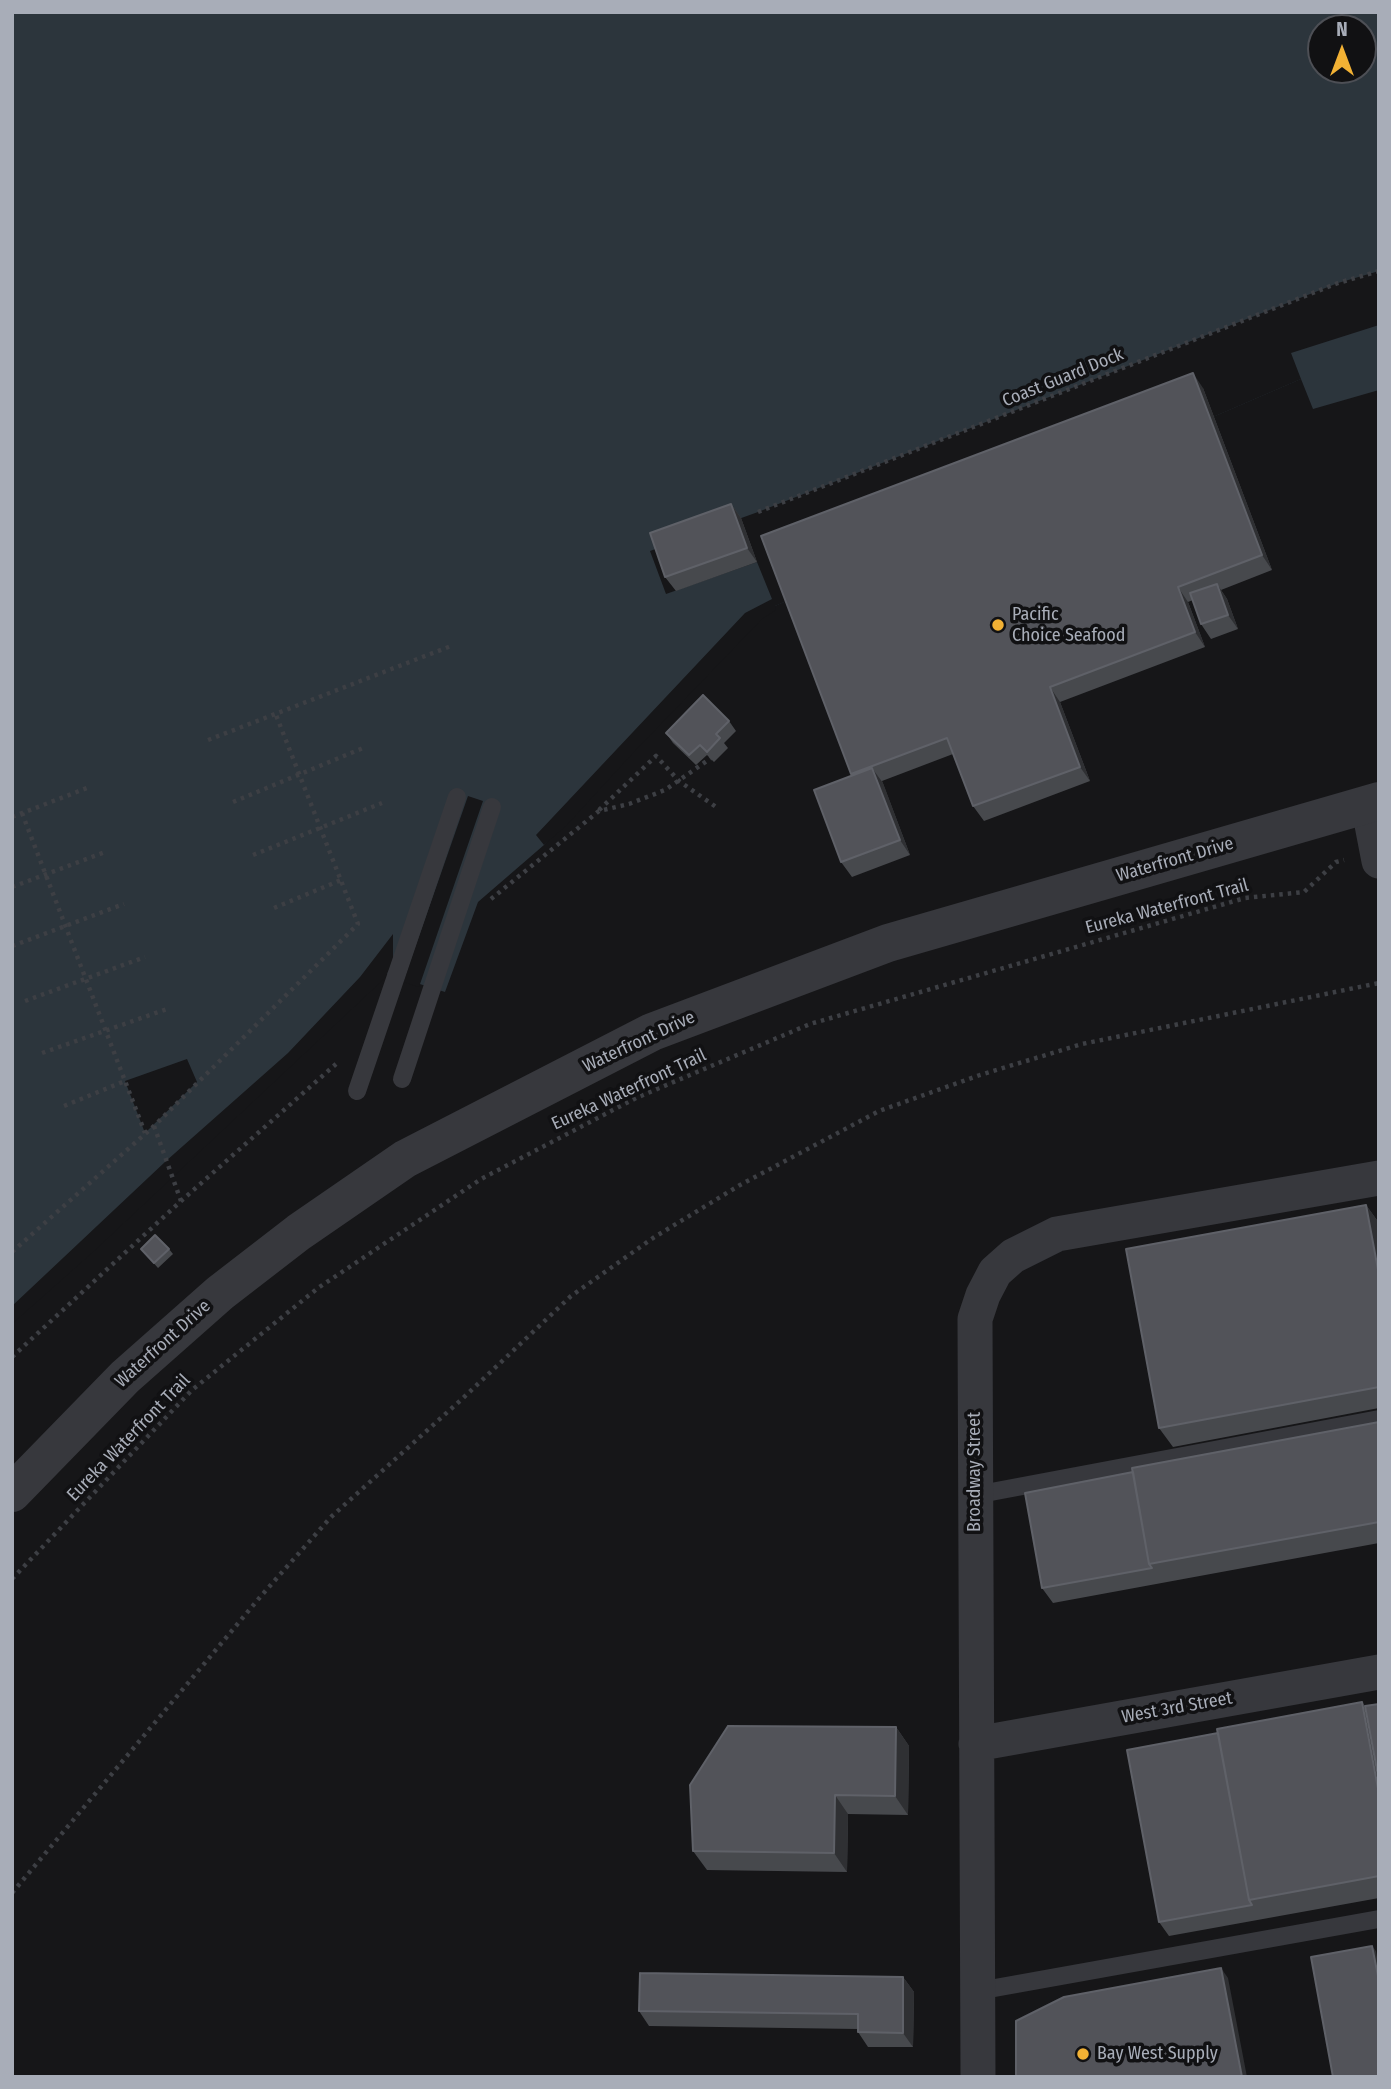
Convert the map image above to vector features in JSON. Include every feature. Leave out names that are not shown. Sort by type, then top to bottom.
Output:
[{"type":"street","points":[[1373,802],[1378,856]]},
{"type":"street","name":"Waterfront Drive","points":[[12,1493],[125,1377],[220,1293],[299,1233],[405,1160],[652,1032],[888,943],[1373,802]]},
{"type":"street","name":"Broadway Street","points":[[978,2077],[975,1319],[983,1295],[995,1272],[1013,1256],[1057,1234],[1379,1178]]},
{"type":"street","name":"West 3rd Street","points":[[976,1744],[1379,1672]]},
{"type":"lane","points":[[357,1091],[457,797]]},
{"type":"lane","points":[[402,1079],[492,807]]},
{"type":"lane","points":[[975,1495],[1379,1419]]},
{"type":"lane","points":[[978,1990],[1379,1919]]},
{"type":"path","name":"Coast Guard Dock","points":[[758,512],[1338,283],[1379,271]]},
{"type":"path","points":[[208,740],[452,646]]},
{"type":"path","points":[[12,1252],[154,1126],[358,924],[276,715]]},
{"type":"path","points":[[233,802],[363,748]]},
{"type":"path","points":[[484,905],[598,811],[656,756],[679,781],[719,809]]},
{"type":"path","points":[[598,811],[629,804],[665,790],[711,758]]},
{"type":"path","points":[[12,817],[87,788]]},
{"type":"path","points":[[253,855],[382,803]]},
{"type":"path","points":[[22,813],[145,1133]]},
{"type":"path","points":[[12,887],[105,852]]},
{"type":"path","name":"Eureka Waterfront Trail","points":[[12,1579],[192,1390],[318,1288],[481,1179],[636,1098],[810,1024],[1245,898],[1304,892],[1336,862],[1378,856]]},
{"type":"path","points":[[274,908],[341,880]]},
{"type":"path","points":[[12,946],[124,904]]},
{"type":"path","points":[[25,1001],[145,957]]},
{"type":"path","points":[[12,1893],[252,1606],[331,1517],[571,1296],[653,1238],[740,1185],[879,1111],[980,1075],[1082,1044],[1379,983]]},
{"type":"path","points":[[42,1053],[167,1009]]},
{"type":"path","points":[[12,1357],[181,1201],[338,1063]]},
{"type":"path","points":[[64,1106],[125,1081]]},
{"type":"path","points":[[154,1126],[181,1201]]},
{"type":"shaded area","points":[[12,12],[1379,12],[1379,390],[1313,409],[1301,379],[775,606],[760,616],[544,845],[478,902],[445,992],[385,973],[12,1321]]},
{"type":"pier","points":[[1379,271],[1379,325],[1291,353],[1301,379],[775,606],[776,610],[762,619],[566,826],[544,845],[536,835],[745,613],[772,599],[757,562],[666,594],[650,551],[758,512],[1338,283]]},
{"type":"pier","points":[[468,796],[483,801],[419,987],[403,982]]},
{"type":"pier","points":[[393,934],[393,962],[385,978],[92,1253],[12,1324],[12,1306],[166,1161],[288,1053],[360,977]]},
{"type":"pier","points":[[187,1059],[197,1082],[145,1133],[125,1081]]},
{"type":"building","name":"Pacific Choice Seafood","points":[[1193,373],[1262,555],[1178,587],[1195,632],[1050,687],[1080,767],[973,806],[947,738],[851,774],[761,536]]},
{"type":"building","points":[[731,504],[747,548],[665,577],[650,533]]},
{"type":"building","points":[[1217,584],[1228,615],[1201,624],[1190,593]]},
{"type":"building","points":[[703,695],[729,721],[716,734],[720,738],[707,752],[700,745],[689,755],[666,733]]},
{"type":"building","points":[[872,768],[900,840],[841,862],[814,790]]},
{"type":"building","points":[[1366,1205],[1379,1275],[1379,1387],[1159,1428],[1126,1249]]},
{"type":"building","points":[[155,1235],[169,1249],[154,1263],[141,1249]]},
{"type":"building","points":[[1379,1422],[1379,1522],[1149,1564],[1132,1468]]},
{"type":"building","points":[[1133,1472],[1149,1564],[1152,1568],[1042,1588],[1025,1493]]},
{"type":"building","points":[[1362,1702],[1379,1794],[1379,1876],[1249,1900],[1217,1729]]},
{"type":"building","points":[[1379,1704],[1379,1781],[1365,1706]]},
{"type":"building","points":[[728,1726],[896,1727],[895,1796],[835,1795],[834,1853],[693,1851],[690,1785]]},
{"type":"building","points":[[1218,1733],[1252,1905],[1159,1922],[1127,1750]]},
{"type":"building","points":[[1372,1946],[1379,1981],[1379,2077],[1333,2077],[1311,1957]]},
{"type":"building","points":[[1221,1968],[1242,2077],[1016,2077],[1016,2021],[1064,1997]]},
{"type":"building","points":[[640,1973],[903,1977],[903,2033],[858,2032],[858,2014],[639,2011]]},
{"type":"place","name":"Pacific Choice Seafood","points":[[998,625]]},
{"type":"place","name":"Bay West Supply","points":[[1083,2054]]}]
